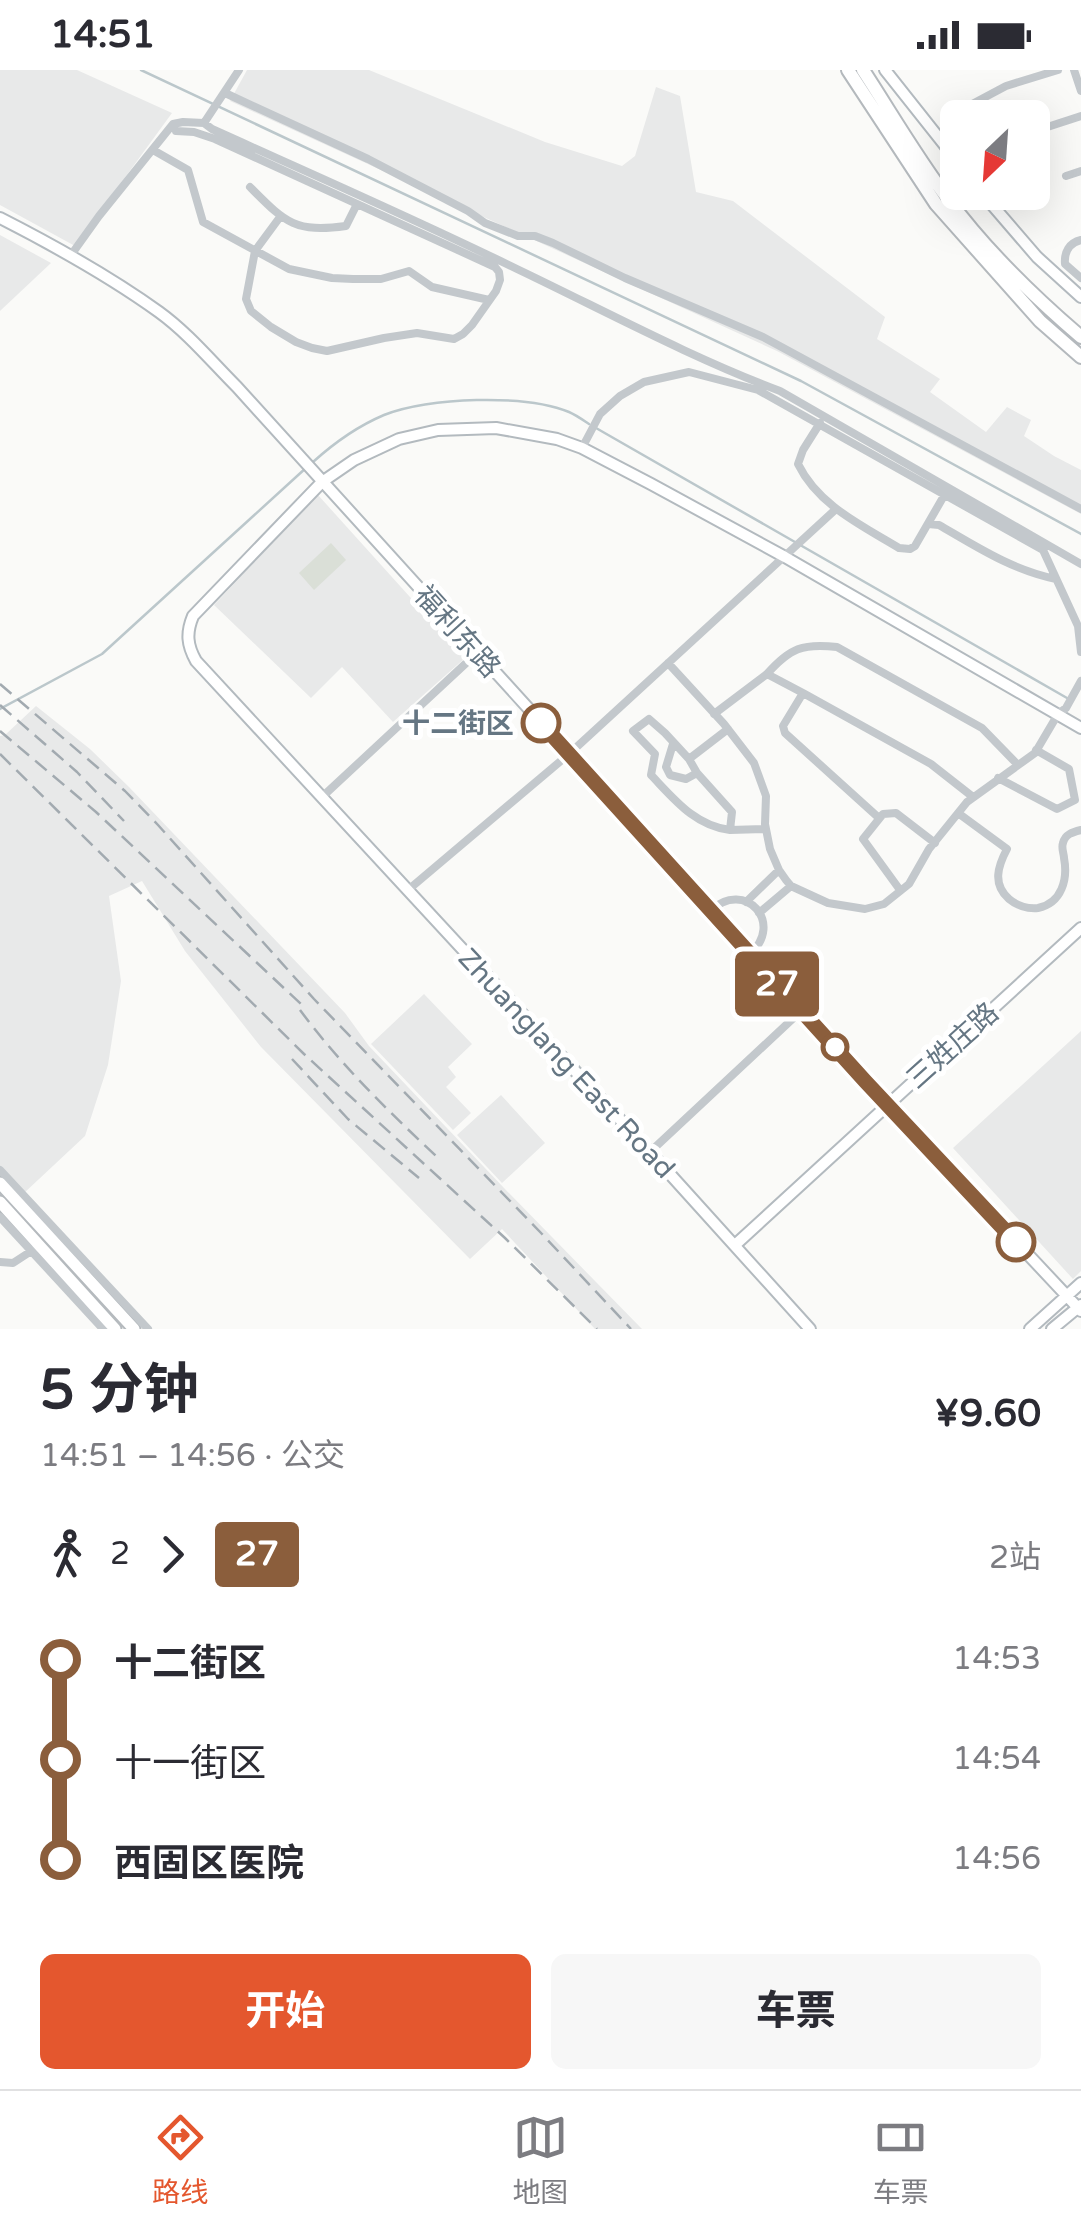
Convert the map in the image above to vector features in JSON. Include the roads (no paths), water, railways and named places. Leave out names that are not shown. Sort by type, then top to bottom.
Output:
[{"type":"highway","points":[[848,70],[936,204],[1040,321],[1081,357]]},
{"type":"highway","points":[[863,70],[948,199],[1051,312],[1081,337]]},
{"type":"main road","points":[[0,1183],[134,1329]]},
{"type":"main road","points":[[0,1202],[3,1218],[115,1329]]},
{"type":"street","points":[[208,119],[239,70]]},
{"type":"street","points":[[885,70],[940,139]]},
{"type":"street","points":[[980,100],[1006,86],[1058,70]]},
{"type":"street","points":[[1074,70],[1081,91]]},
{"type":"street","points":[[223,96],[368,159],[485,223],[518,236],[535,236],[553,243],[763,337],[1081,510]]},
{"type":"street","points":[[1050,126],[1081,116]]},
{"type":"street","points":[[71,255],[173,124],[208,119]]},
{"type":"street","points":[[208,119],[212,129],[780,392],[1081,564]]},
{"type":"street","points":[[176,132],[194,132],[215,139],[495,267],[500,280],[463,334],[454,340],[416,333],[327,351],[312,348],[271,327],[251,311],[246,299],[255,252],[280,217]]},
{"type":"street","points":[[153,150],[188,170],[203,222],[289,269],[332,278],[381,278],[409,271],[432,287],[489,300]]},
{"type":"street","points":[[1066,176],[1081,171]]},
{"type":"street","points":[[250,187],[280,217],[304,228],[346,226],[357,204]]},
{"type":"street","points":[[997,210],[1037,257],[1081,296]]},
{"type":"street","name":"福利东路","points":[[0,218],[71,255],[162,314],[237,387],[887,1104],[1080,1308]]},
{"type":"street","points":[[1081,240],[1070,245],[1065,258],[1081,278]]},
{"type":"street","points":[[582,448],[600,414],[644,382],[690,372],[758,390],[1042,550],[1078,626],[1080,650]]},
{"type":"street","points":[[820,423],[802,450],[798,464],[806,481],[836,509],[905,550],[914,546],[945,494]]},
{"type":"street","points":[[320,480],[399,439],[438,430],[496,428],[557,439],[582,448],[787,555],[1062,711],[1081,728]]},
{"type":"street","name":"Zhuanglang East Road","points":[[320,480],[193,616],[188,648],[196,662],[810,1329]]},
{"type":"street","points":[[408,890],[569,754],[836,509]]},
{"type":"street","points":[[928,524],[939,525],[1028,573],[1056,578]]},
{"type":"street","points":[[714,714],[797,648],[838,647],[982,728],[1017,764]]},
{"type":"street","points":[[322,797],[477,653]]},
{"type":"street","points":[[668,663],[754,763],[766,796],[766,829],[779,870],[791,886],[828,903],[864,909],[884,904],[910,884],[934,842],[973,797],[1036,750],[1081,681]]},
{"type":"street","points":[[767,674],[930,764],[973,797]]},
{"type":"street","points":[[804,693],[784,726],[786,733],[880,818]]},
{"type":"street","points":[[730,830],[732,812],[665,733],[648,719],[633,731],[655,754],[652,775],[696,820],[714,828],[730,830],[766,829]]},
{"type":"street","points":[[689,760],[728,729]]},
{"type":"street","points":[[673,744],[667,756],[670,775],[686,779],[697,774]]},
{"type":"street","points":[[998,778],[1057,809],[1078,801],[1069,769],[1036,750]]},
{"type":"street","points":[[660,784],[670,775]]},
{"type":"street","points":[[900,890],[863,839],[883,814],[896,813],[934,842]]},
{"type":"street","points":[[958,813],[1006,849],[998,868],[998,881],[1003,893],[1025,908],[1039,908],[1060,893],[1066,880],[1063,843],[1071,833],[1081,830]]},
{"type":"street","points":[[746,902],[779,870]]},
{"type":"street","points":[[759,913],[791,886]]},
{"type":"street","points":[[710,910],[728,900],[746,902],[759,913],[763,938],[750,954]]},
{"type":"street","name":"三姓庄路","points":[[734,1245],[1081,928]]},
{"type":"street","points":[[650,1152],[801,1010]]},
{"type":"street","points":[[0,1170],[148,1329]]},
{"type":"street","points":[[0,1262],[13,1263],[36,1248],[103,1329]]},
{"type":"street","points":[[1030,1329],[1081,1283]]},
{"type":"street","points":[[1052,1329],[1080,1308]]},
{"type":"waterway","points":[[141,70],[801,381],[1081,534]]},
{"type":"waterway","points":[[313,462],[374,419],[425,404],[528,402],[569,412],[589,424]]},
{"type":"waterway","points":[[596,428],[1067,698]]},
{"type":"waterway","points":[[0,709],[102,654],[307,467]]},
{"type":"railway","points":[[0,684],[125,791],[314,999],[631,1329]]},
{"type":"railway","points":[[0,705],[77,772],[124,821]]},
{"type":"railway","points":[[0,731],[96,812],[302,1005]]},
{"type":"railway","points":[[0,754],[304,1054],[505,1238],[597,1329]]},
{"type":"railway","points":[[300,1010],[365,1086],[436,1156]]},
{"type":"railway","points":[[292,1059],[348,1119],[419,1178]]},
{"type":"place","name":"十二街区","points":[[541,723]]}]
